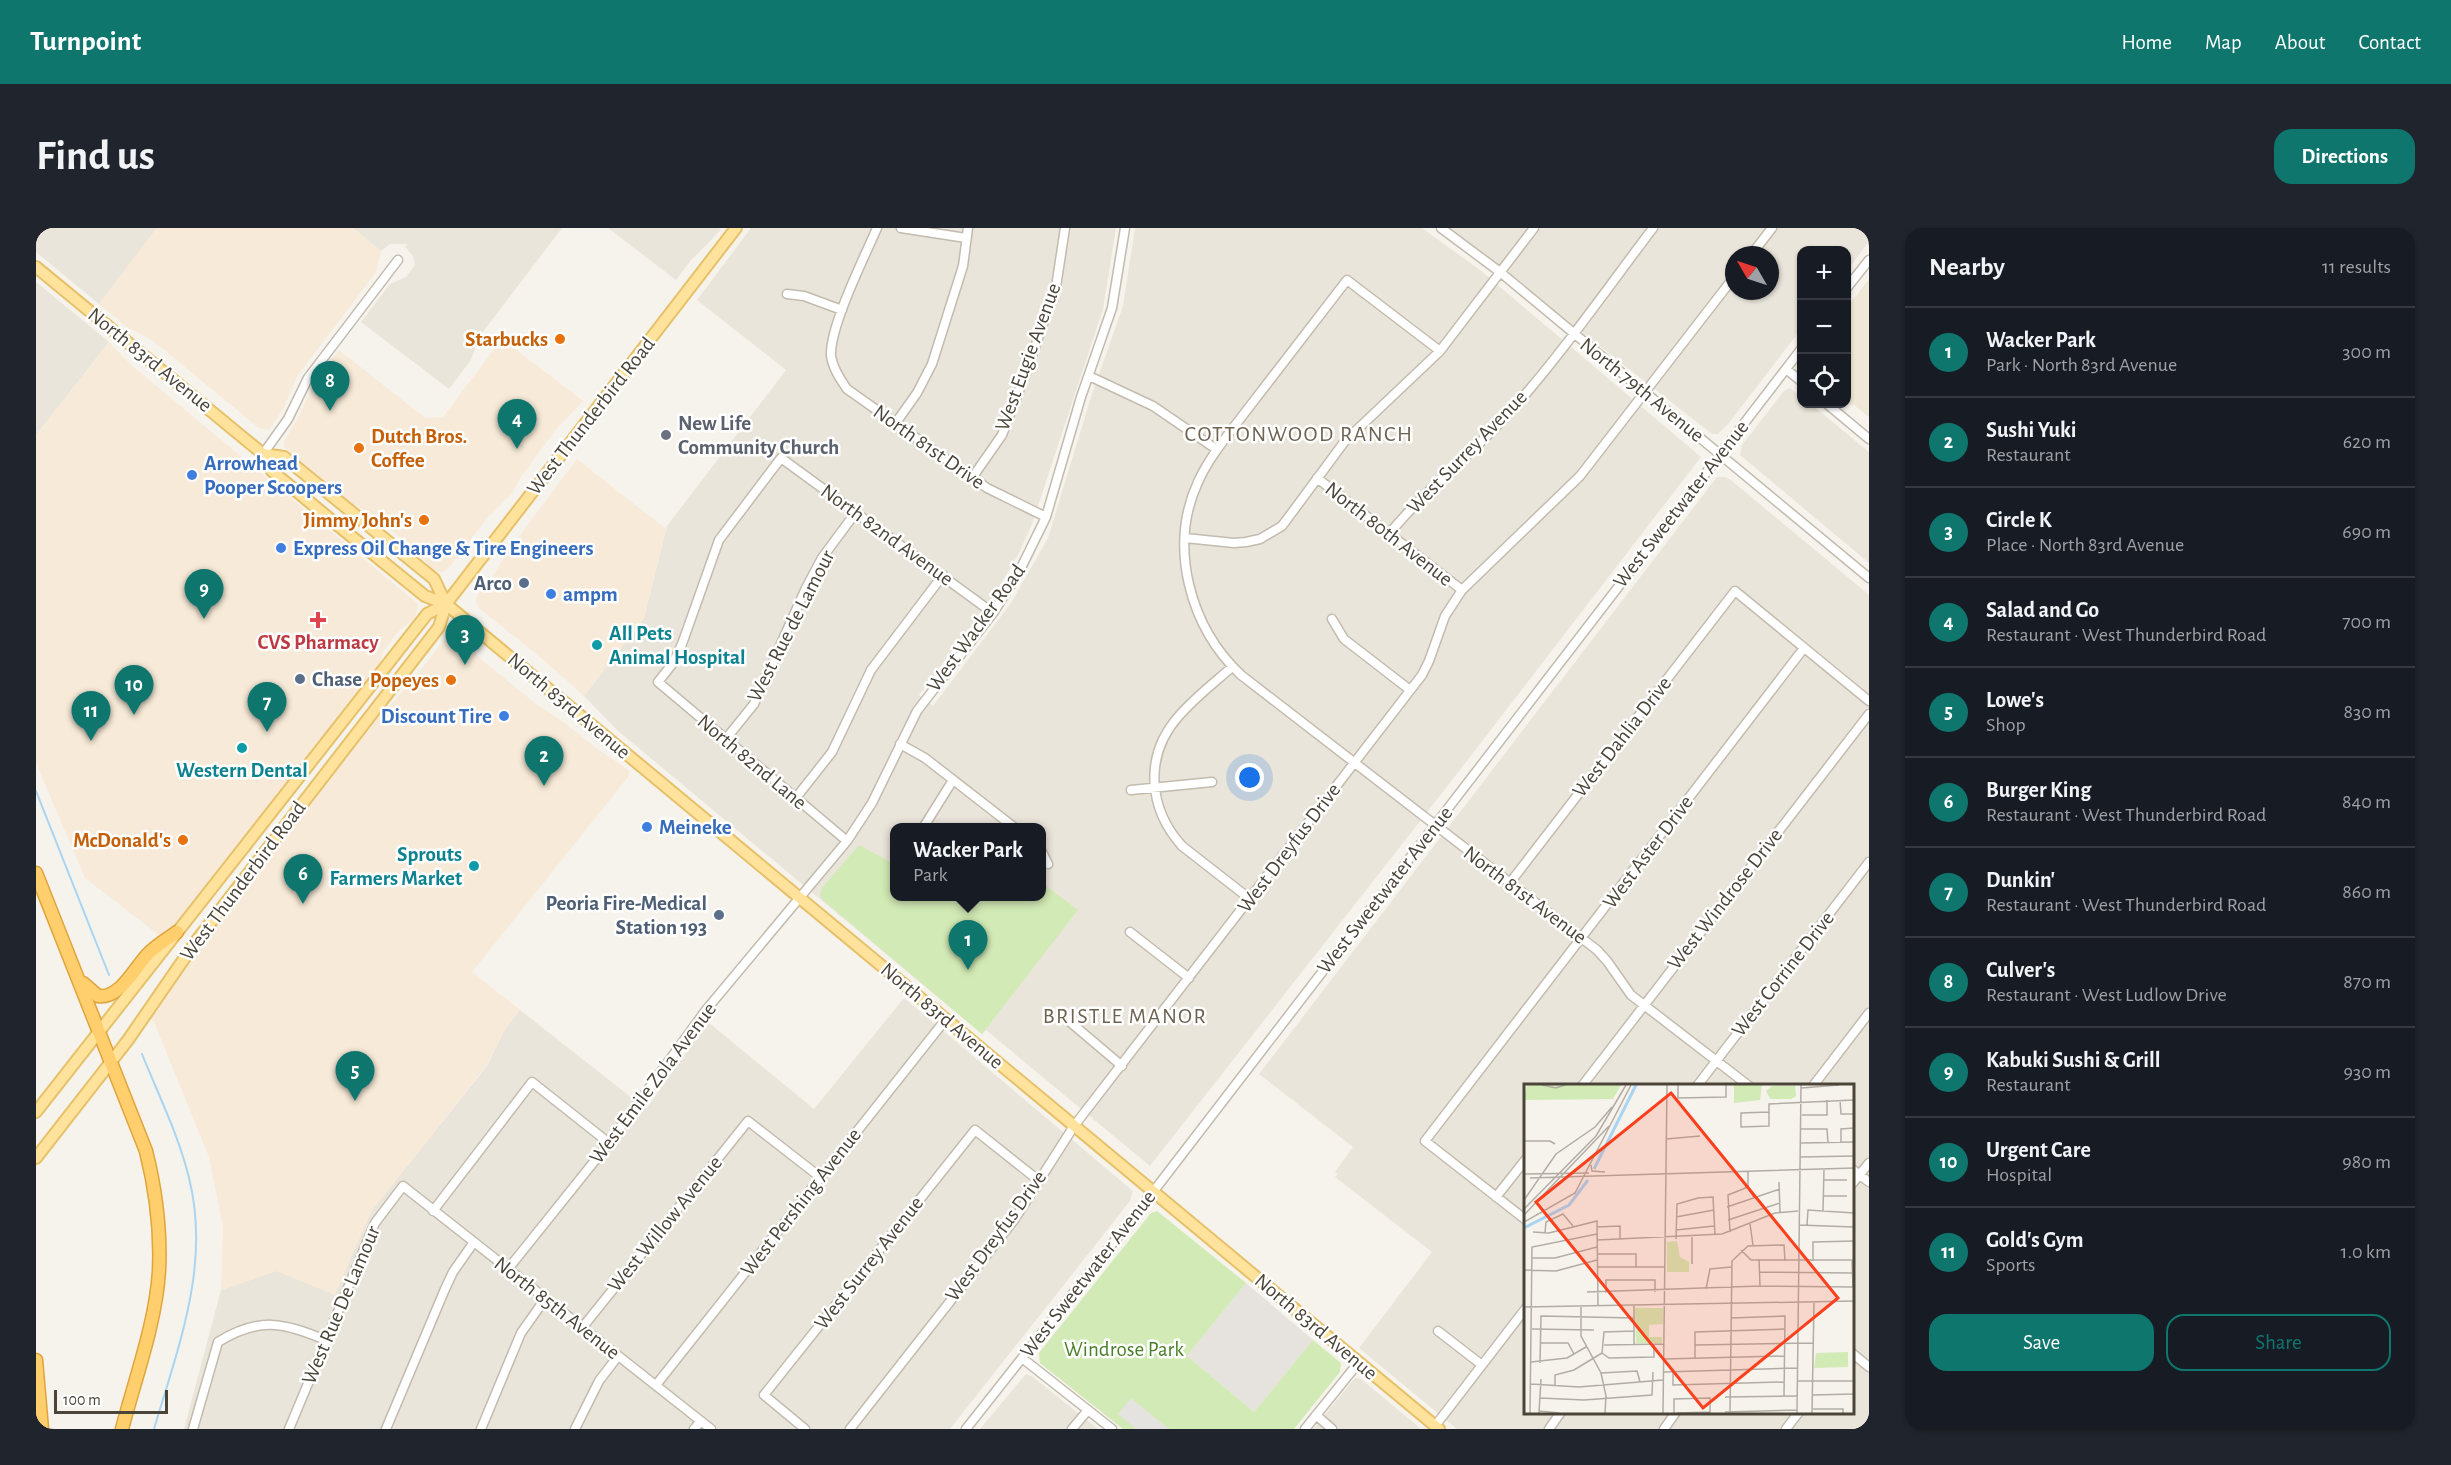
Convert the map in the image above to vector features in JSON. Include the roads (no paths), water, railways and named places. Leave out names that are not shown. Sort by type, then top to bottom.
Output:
[{"type":"highway","points":[[36,873],[146,1151],[159,1214],[157,1283],[149,1325],[122,1429]]},
{"type":"highway","points":[[78,977],[98,996],[110,995],[148,954],[177,932]]},
{"type":"highway","points":[[36,1360],[42,1429]]},
{"type":"main road","name":"West Thunderbird Road","points":[[36,1158],[111,1062],[197,940],[439,627],[446,604],[736,228]]},
{"type":"main road","name":"North 83rd Avenue","points":[[36,267],[263,454],[272,471],[425,596],[446,604],[1437,1427]]},
{"type":"main road","name":"North 83rd Avenue","points":[[263,454],[284,457],[434,579],[446,604]]},
{"type":"main road","name":"West Thunderbird Road","points":[[36,1112],[427,614],[446,604]]},
{"type":"street","points":[[787,294],[804,296],[842,310],[877,228]]},
{"type":"street","points":[[901,228],[966,238]]},
{"type":"street","points":[[895,424],[917,393],[932,364],[963,266],[968,228]]},
{"type":"street","name":"West Eugie Avenue","points":[[972,478],[1002,435],[1027,370],[1056,287],[1065,228]]},
{"type":"street","name":"West Wacker Road","points":[[800,898],[847,841],[872,803],[924,700],[993,613],[1026,559],[1046,517],[1112,308],[1125,228]]},
{"type":"street","name":"North 79th Avenue","points":[[1441,228],[1500,272],[1869,578]]},
{"type":"street","points":[[1440,351],[1347,280],[1216,449],[1193,494],[1185,538],[1234,543],[1260,539],[1273,534],[1288,518],[1345,441],[1440,351],[1534,228]]},
{"type":"street","name":"West Surrey Avenue","points":[[1389,534],[1413,506],[1509,413],[1653,228]]},
{"type":"street","points":[[1758,246],[1772,228]]},
{"type":"street","points":[[263,454],[288,419],[308,378],[398,260]]},
{"type":"street","points":[[1851,283],[1869,260]]},
{"type":"street","name":"West Dreyfus Drive","points":[[849,1429],[1014,1220],[1074,1126],[1410,690],[1429,661],[1444,616],[1462,590],[1580,476],[1725,289]]},
{"type":"street","name":"North 81st Drive","points":[[842,310],[833,334],[831,356],[836,372],[847,389],[972,478],[1046,517]]},
{"type":"street","name":"West Sweetwater Avenue","points":[[966,1429],[1153,1192],[1797,354]]},
{"type":"street","points":[[1786,369],[1797,378]]},
{"type":"street","points":[[1089,376],[1145,402],[1216,449]]},
{"type":"street","points":[[1832,408],[1869,439]]},
{"type":"street","name":"North 82nd Avenue","points":[[658,682],[673,663],[682,644],[719,540],[781,458],[993,613]]},
{"type":"street","name":"North 80th Avenue","points":[[1317,478],[1462,590]]},
{"type":"street","name":"West Rue de Lamour","points":[[725,740],[754,704],[806,588],[822,558],[856,512]]},
{"type":"street","name":"North 81st Avenue","points":[[1185,538],[1186,571],[1193,602],[1206,632],[1232,667],[1582,939],[1608,961],[1631,995],[1746,1084]]},
{"type":"street","points":[[795,799],[832,752],[872,670],[943,575]]},
{"type":"street","name":"West Dahlia Drive","points":[[1509,884],[1735,591],[1804,648]]},
{"type":"street","points":[[1332,619],[1344,639],[1410,690]]},
{"type":"street","points":[[1804,648],[1869,701]]},
{"type":"street","name":"West Aster Drive","points":[[1496,1197],[1425,1141],[1804,648]]},
{"type":"street","points":[[1232,667],[1183,711],[1171,727],[1158,750],[1154,788],[1161,814],[1173,836],[1192,855],[1250,899]]},
{"type":"street","name":"North 82nd Lane","points":[[658,682],[847,841]]},
{"type":"street","name":"West Windrose Drive","points":[[1584,1084],[1869,714]]},
{"type":"street","points":[[900,744],[925,758],[1009,823]]},
{"type":"street","points":[[925,823],[953,780]]},
{"type":"street","points":[[1131,790],[1212,782]]},
{"type":"street","name":"West Corrine Drive","points":[[1698,1084],[1869,862]]},
{"type":"street","name":"West Emile Zola Avenue","points":[[508,1269],[609,1143],[706,1010],[800,898]]},
{"type":"street","points":[[1130,932],[1189,978]]},
{"type":"street","points":[[1815,1084],[1869,1013]]},
{"type":"street","points":[[1063,1016],[1122,1066]]},
{"type":"street","name":"West Pershing Avenue","points":[[656,1386],[946,1019]]},
{"type":"street","points":[[433,1210],[532,1082],[609,1143]]},
{"type":"street","name":"West Willow Avenue","points":[[582,1328],[748,1121],[820,1177]]},
{"type":"street","name":"West Surrey Avenue","points":[[805,1429],[764,1395],[975,1130],[1038,1180]]},
{"type":"street","points":[[1524,1162],[1496,1197],[1524,1218]]},
{"type":"street","points":[[1869,1162],[1856,1172],[1869,1182]]},
{"type":"street","name":"North 85th Avenue","points":[[403,1186],[711,1429]]},
{"type":"street","name":"West Rue De Lamour","points":[[289,1429],[375,1223],[403,1186]]},
{"type":"street","points":[[386,1429],[448,1281],[474,1242]]},
{"type":"street","points":[[481,1429],[521,1333],[545,1299]]},
{"type":"street","points":[[1437,1427],[1524,1311]]},
{"type":"street","points":[[193,1429],[218,1342],[228,1336],[263,1324],[281,1325],[326,1340]]},
{"type":"street","points":[[1438,1331],[1482,1365]]},
{"type":"street","points":[[1854,1355],[1869,1367]]},
{"type":"street","points":[[575,1429],[599,1381],[618,1356]]},
{"type":"street","points":[[1022,1358],[1112,1429]]},
{"type":"street","points":[[1305,1429],[1359,1362]]},
{"type":"street","points":[[1072,1429],[1088,1410]]},
{"type":"street","points":[[1549,1429],[1560,1414]]},
{"type":"street","points":[[1664,1429],[1675,1414]]},
{"type":"street","points":[[1786,1429],[1798,1414]]},
{"type":"street","points":[[1316,1415],[1332,1429]]},
{"type":"street","points":[[694,1429],[701,1420]]},
{"type":"waterway","points":[[36,791],[109,975]]},
{"type":"waterway","points":[[142,1054],[185,1162],[195,1210],[194,1274],[189,1305],[154,1429]]},
{"type":"place","name":"Starbucks","points":[[560,339]]},
{"type":"place","name":"Culver's","points":[[330,411]]},
{"type":"place","name":"New Life Community Church","points":[[666,435]]},
{"type":"place","name":"Dutch Bros. Coffee","points":[[359,448]]},
{"type":"place","name":"Salad and Go","points":[[517,449]]},
{"type":"place","name":"Arrowhead Pooper Scoopers","points":[[192,475]]},
{"type":"place","name":"Jimmy John's","points":[[424,520]]},
{"type":"place","name":"Express Oil Change & Tire Engineers","points":[[281,548]]},
{"type":"place","name":"Arco","points":[[524,583]]},
{"type":"place","name":"ampm","points":[[551,594]]},
{"type":"place","name":"Kabuki Sushi & Grill","points":[[204,619]]},
{"type":"place","name":"CVS Pharmacy","points":[[318,620]]},
{"type":"place","name":"All Pets Animal Hospital","points":[[597,645]]},
{"type":"place","name":"Circle K","points":[[465,665]]},
{"type":"place","name":"Chase","points":[[300,679]]},
{"type":"place","name":"Popeyes","points":[[451,680]]},
{"type":"place","name":"Urgent Care","points":[[134,715]]},
{"type":"place","name":"Discount Tire","points":[[504,716]]},
{"type":"place","name":"Dunkin'","points":[[267,732]]},
{"type":"place","name":"Gold's Gym","points":[[91,741]]},
{"type":"place","name":"Western Dental","points":[[242,748]]},
{"type":"place","name":"Sushi Yuki","points":[[544,786]]},
{"type":"place","name":"Meineke","points":[[647,827]]},
{"type":"place","name":"McDonald's","points":[[183,840]]},
{"type":"place","name":"Sprouts Farmers Market","points":[[474,866]]},
{"type":"place","name":"Burger King","points":[[303,904]]},
{"type":"place","name":"Peoria Fire-Medical Station 193","points":[[719,915]]},
{"type":"place","name":"Wacker Park","points":[[968,970]]},
{"type":"place","name":"Lowe's","points":[[355,1101]]},
{"type":"district","name":"COTTONWOOD RANCH","points":[[1299,434]]},
{"type":"district","name":"BRISTLE MANOR","points":[[1125,1016]]},
{"type":"park label","name":"Windrose Park","points":[[1124,1349]]}]
